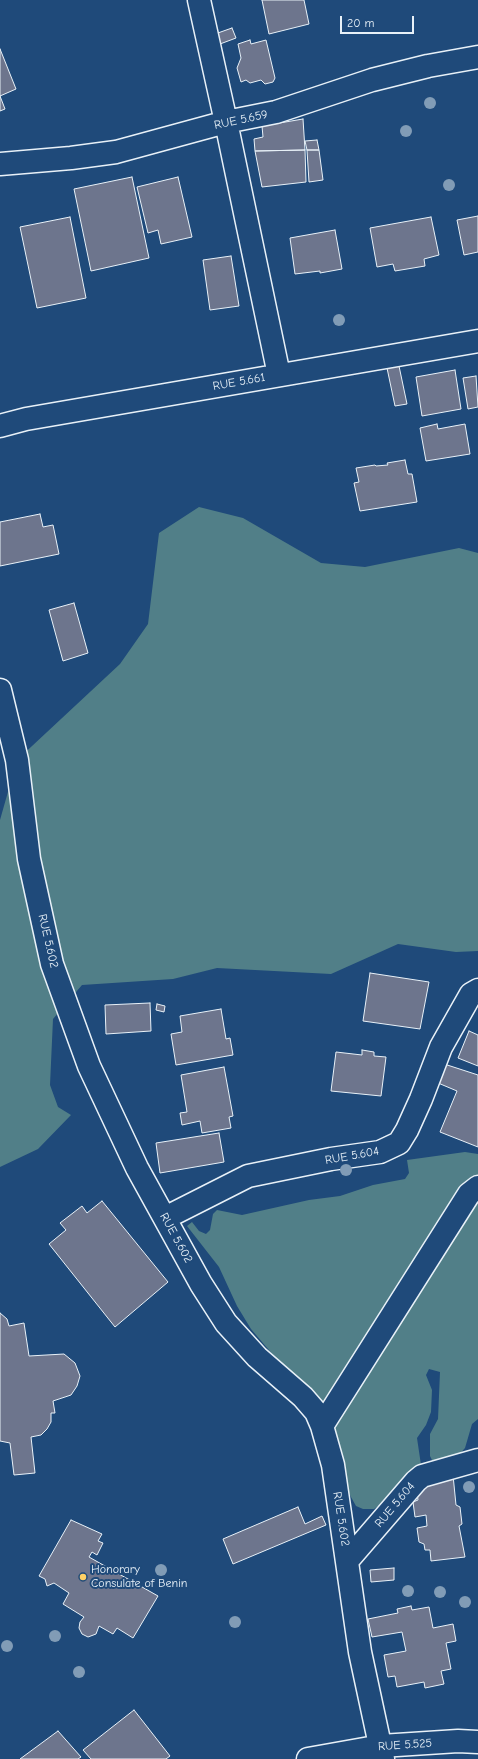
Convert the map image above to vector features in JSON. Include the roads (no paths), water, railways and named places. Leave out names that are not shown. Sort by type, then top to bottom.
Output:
[{"type":"street","points":[[199,0],[279,376]]},
{"type":"street","name":"RUE 5.659","points":[[0,164],[71,158],[116,152],[226,122],[276,112],[379,79],[428,66],[478,57]]},
{"type":"street","name":"RUE 5.661","points":[[0,426],[26,419],[279,376],[478,340]]},
{"type":"street","name":"RUE 5.602","points":[[0,690],[8,762],[52,964],[89,1066],[137,1168],[201,1284],[226,1324],[257,1357],[303,1396],[316,1412],[322,1426],[333,1465],[360,1652],[382,1752]]},
{"type":"street","name":"RUE 5.604","points":[[164,1218],[248,1176],[331,1159],[380,1152],[399,1143],[407,1130],[421,1099],[441,1047],[471,994],[478,990]]},
{"type":"street","points":[[322,1426],[469,1194],[478,1187]]},
{"type":"street","name":"RUE 5.604","points":[[347,1562],[416,1480],[427,1475],[478,1460]]},
{"type":"street","name":"RUE 5.525","points":[[308,1759],[382,1752],[458,1741],[478,1742]]},
{"type":"place","name":"Honorary Consulate of Benin","points":[[83,1577]]}]
